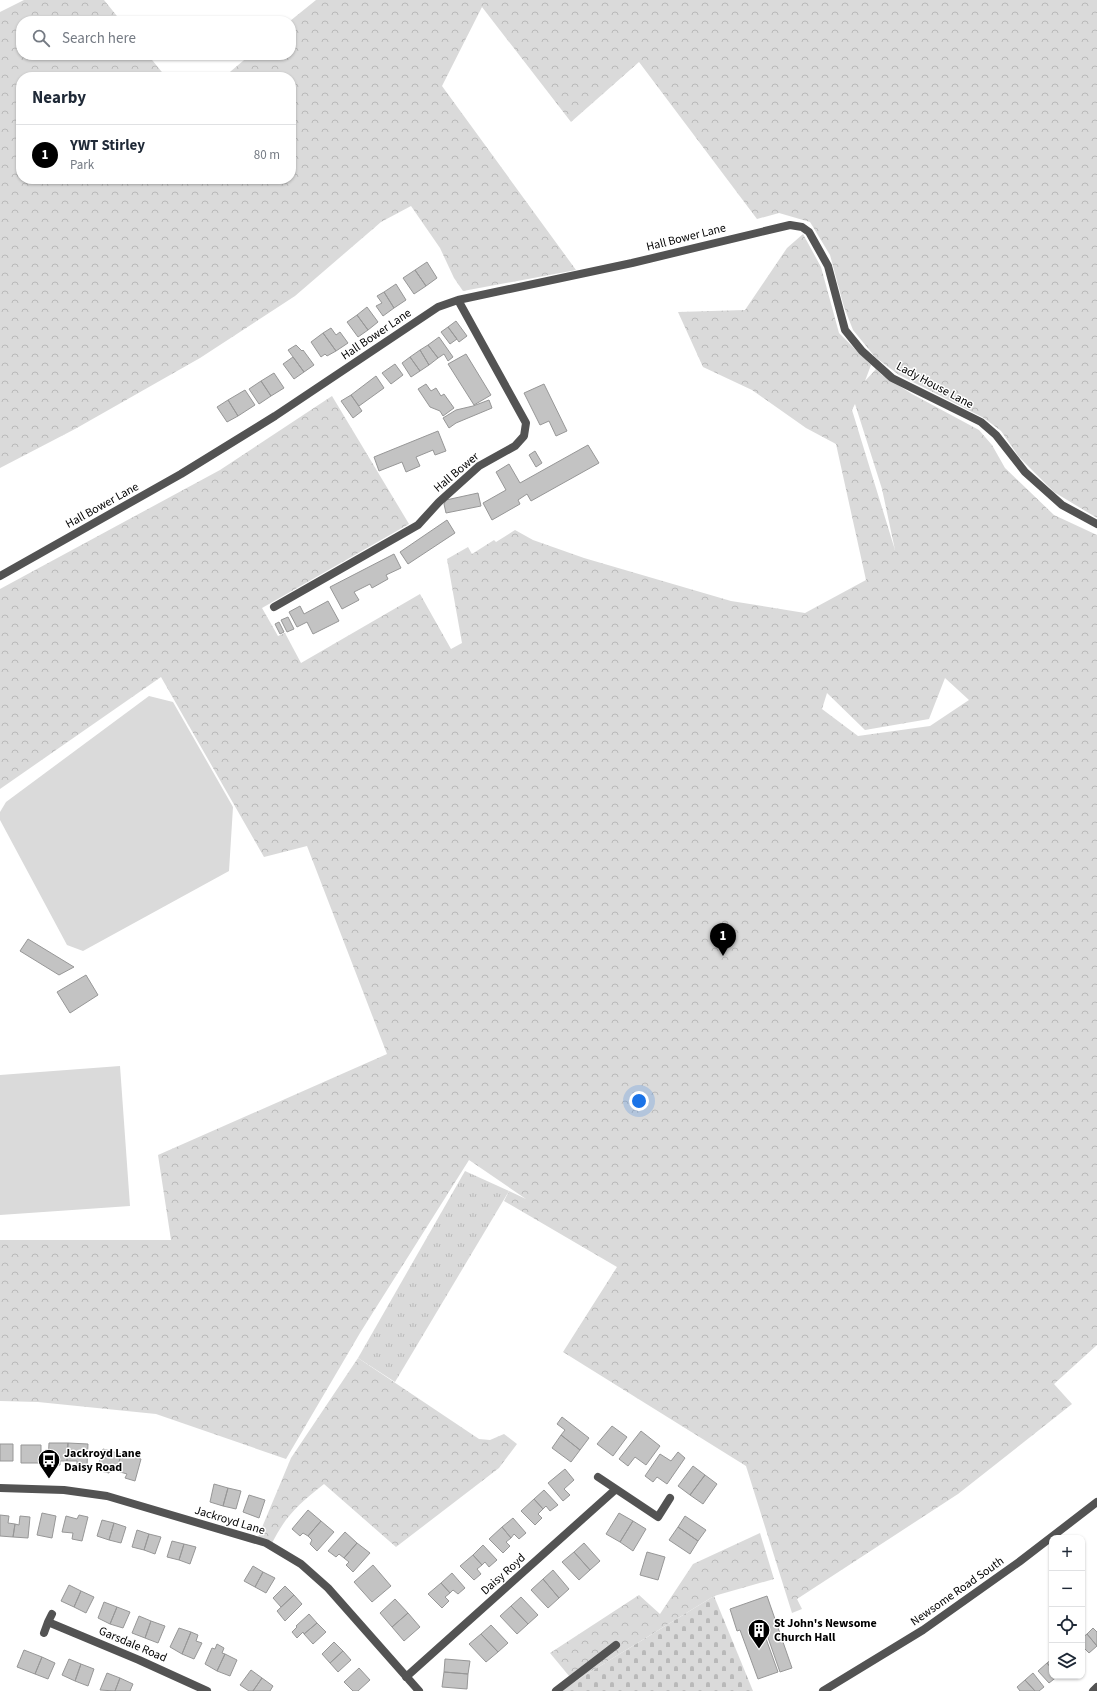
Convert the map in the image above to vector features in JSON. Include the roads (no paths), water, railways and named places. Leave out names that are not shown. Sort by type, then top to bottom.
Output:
[{"type":"street","name":"Hall Bower Lane","points":[[0,576],[181,474],[275,416],[438,307],[458,300],[632,263],[790,225],[802,227],[809,232]]},
{"type":"street","name":"Lady House Lane","points":[[809,232],[828,266],[845,330],[862,351],[892,378],[981,422],[996,435],[1025,472],[1062,506],[1097,524]]},
{"type":"street","name":"Hall Bower","points":[[274,607],[418,525],[439,502],[479,466],[515,446],[524,436],[526,422],[458,300]]},
{"type":"street","points":[[598,1477],[658,1517],[670,1498]]},
{"type":"street","name":"Jackroyd Lane","points":[[0,1488],[64,1490],[107,1496],[266,1543],[301,1564],[328,1588],[419,1691]]},
{"type":"street","name":"Daisy Royd","points":[[406,1677],[616,1489]]},
{"type":"street","name":"Newsome Road South","points":[[823,1691],[930,1625],[1019,1562],[1097,1502]]},
{"type":"street","points":[[44,1633],[52,1614]]},
{"type":"street","name":"Garsdale Road","points":[[48,1622],[139,1660],[207,1691]]},
{"type":"street","points":[[556,1691],[616,1645]]},
{"type":"street","points":[[1093,1691],[1097,1687]]},
{"type":"place","name":"YWT Stirley","points":[[723,956]]},
{"type":"place","name":"Jackroyd Lane Daisy Road","points":[[49,1480]]},
{"type":"place","name":"St John's Newsome Church Hall","points":[[759,1650]]}]
